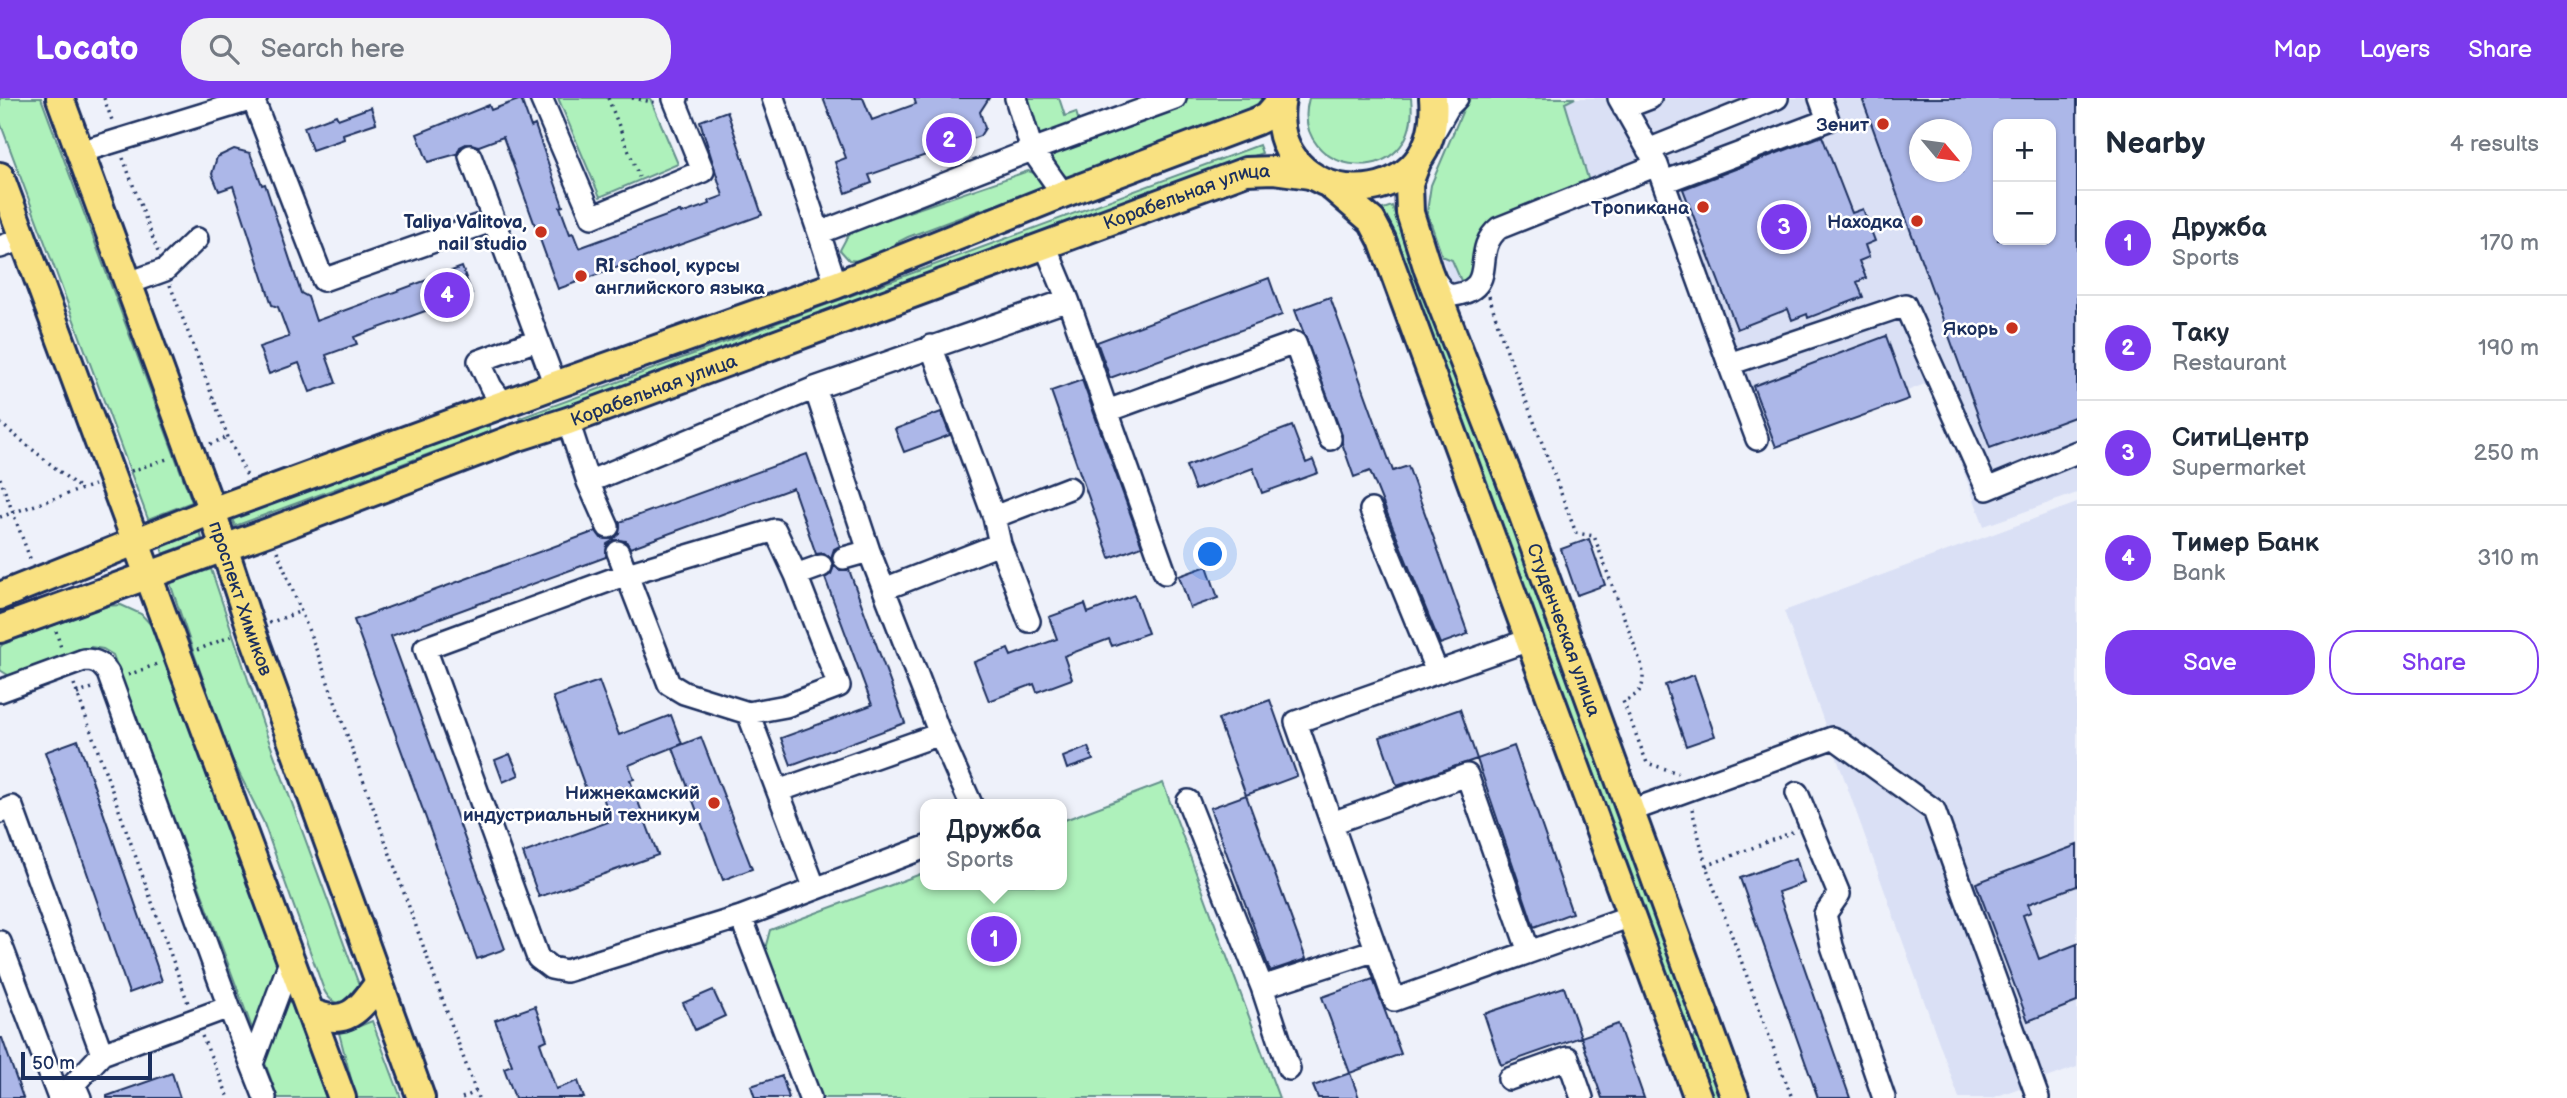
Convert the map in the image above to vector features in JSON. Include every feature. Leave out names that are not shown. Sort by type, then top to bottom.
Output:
[{"type":"main road","name":"проспект Химиков","points":[[60,98],[212,511],[251,629],[421,1098]]},
{"type":"main road","points":[[1423,152],[1434,120],[1433,98]]},
{"type":"main road","name":"Корабельная улица","points":[[1281,99],[1280,121],[1285,142],[1295,160],[1320,180]]},
{"type":"main road","name":"Корабельная улица","points":[[0,596],[212,511],[836,285],[1063,194],[1257,121],[1266,116],[1281,99]]},
{"type":"main road","name":"Корабельная улица","points":[[0,629],[1246,171],[1274,170],[1354,190],[1377,188],[1399,178],[1423,152]]},
{"type":"main road","name":"Студенческая улица","points":[[1423,152],[1409,183],[1409,213],[1428,270],[1510,480],[1735,1098]]},
{"type":"main road","points":[[0,176],[12,243],[136,543],[342,1098]]},
{"type":"main road","name":"Студенческая улица","points":[[1320,180],[1372,221],[1382,240],[1698,1098]]},
{"type":"main road","points":[[502,405],[512,439]]},
{"type":"main road","points":[[310,1012],[321,1017],[352,1014],[360,1009],[378,984]]},
{"type":"main road","points":[[1681,1050],[1681,1037],[1691,1028],[1704,1028],[1713,1038]]},
{"type":"street","points":[[80,152],[255,98],[323,280],[494,220]]},
{"type":"street","points":[[541,98],[592,217],[704,170],[674,99],[677,98]]},
{"type":"street","points":[[773,98],[836,285]]},
{"type":"street","points":[[1016,98],[1032,150],[1063,194]]},
{"type":"street","points":[[819,233],[1175,98]]},
{"type":"street","name":"Корабельная улица","points":[[1423,152],[1449,106],[1457,98]]},
{"type":"street","points":[[1650,98],[1621,103],[1656,166],[1757,439]]},
{"type":"street","points":[[1656,166],[1777,98]]},
{"type":"street","points":[[1428,270],[1447,296],[1462,294],[1480,282],[1485,243],[1499,228],[1656,166],[1828,120],[1820,98]]},
{"type":"street","points":[[470,156],[555,385]]},
{"type":"street","points":[[129,283],[165,270],[197,239]]},
{"type":"street","points":[[1045,245],[1068,300],[1165,573]]},
{"type":"street","points":[[588,482],[815,388],[1068,300]]},
{"type":"street","points":[[1729,364],[1905,305],[1987,489],[2077,452]]},
{"type":"street","points":[[502,405],[479,361],[537,340]]},
{"type":"street","points":[[1107,411],[1295,342],[1330,439]]},
{"type":"street","points":[[931,346],[1029,621]]},
{"type":"street","points":[[815,388],[869,551],[940,734],[969,799]]},
{"type":"street","points":[[568,421],[588,482],[608,527]]},
{"type":"street","points":[[994,517],[1069,488]]},
{"type":"street","points":[[1371,510],[1437,672]]},
{"type":"street","points":[[618,552],[627,574],[669,684],[684,694],[748,713],[786,706],[838,686],[796,575],[775,530],[627,574],[425,648],[538,958],[551,968],[566,971],[741,917],[920,849]]},
{"type":"street","points":[[884,589],[1000,544]]},
{"type":"street","points":[[845,558],[869,551]]},
{"type":"street","points":[[796,575],[821,566]]},
{"type":"street","points":[[1529,640],[1296,722],[1394,1000],[1631,916]]},
{"type":"street","points":[[0,691],[84,660],[94,660],[102,665],[113,685],[229,1007],[265,1098]]},
{"type":"street","points":[[748,713],[815,889]]},
{"type":"street","points":[[778,791],[940,734]]},
{"type":"street","points":[[1630,811],[1832,738],[1838,740],[1934,810],[2038,1098]]},
{"type":"street","points":[[1332,823],[1468,775],[1529,952]]},
{"type":"street","points":[[1797,793],[1839,894],[1825,914],[1832,946],[1884,1098]]},
{"type":"street","points":[[1188,801],[1262,987],[1289,1069]]},
{"type":"street","points":[[0,812],[12,807],[102,1054]]},
{"type":"street","points":[[741,917],[810,1098]]},
{"type":"street","points":[[0,942],[59,1098]]},
{"type":"street","points":[[1262,987],[1376,950]]},
{"type":"street","points":[[252,1064],[291,959]]},
{"type":"street","points":[[80,1098],[74,1084],[102,1054],[229,1007]]},
{"type":"street","points":[[1509,1079],[1568,1058],[1582,1098]]},
{"type":"path","points":[[608,98],[646,194]]},
{"type":"path","points":[[1491,288],[1489,295],[1502,337],[1576,533],[1594,536],[1642,666],[1643,683],[1637,695],[1623,701],[1645,761],[1654,768],[1679,774],[1706,866],[1791,1098]]},
{"type":"path","points":[[0,423],[81,489]]},
{"type":"path","points":[[0,478],[12,513],[0,517]]},
{"type":"path","points":[[316,649],[478,1098]]},
{"type":"path","points":[[77,694],[183,984],[193,1021],[206,1041],[229,1098]]},
{"type":"path","points":[[1706,866],[1810,825]]},
{"type":"path","points":[[462,1098],[476,1092]]},
{"type":"shaded area","points":[[1468,98],[2077,98],[2077,493],[1984,526],[1930,382],[1783,440],[1751,442],[1653,180],[1498,240],[1492,250],[1492,273],[1486,291],[1458,305],[1427,212],[1431,185]]},
{"type":"shaded area","points":[[2077,503],[2077,1067],[1992,1098],[1959,1098],[1784,611]]},
{"type":"green space","points":[[0,98],[41,98],[192,502],[148,519],[0,122]]},
{"type":"green space","points":[[558,98],[650,98],[678,164],[600,197]]},
{"type":"green space","points":[[1026,98],[1059,98],[1065,116],[1076,112],[1079,122],[1042,136],[1038,132]]},
{"type":"green space","points":[[1186,98],[1262,98],[1251,115],[1069,179],[1053,161],[1050,152],[1053,148]]},
{"type":"green space","points":[[1309,98],[1411,98],[1409,129],[1397,150],[1378,162],[1356,164],[1335,159],[1317,145],[1308,125]]},
{"type":"green space","points":[[1468,98],[1575,98],[1565,103],[1590,185],[1500,221],[1475,278],[1462,283],[1452,260],[1442,256],[1427,212],[1431,185]]},
{"type":"green space","points":[[1259,145],[1262,153],[523,427],[520,418]]},
{"type":"green space","points":[[1028,171],[1040,175],[1045,181],[1040,192],[977,211],[908,237],[896,243],[892,249],[860,261],[849,260],[840,250],[848,235],[859,229]]},
{"type":"green space","points":[[1392,206],[1696,1021],[1684,1025],[1380,210]]},
{"type":"green space","points":[[488,423],[491,431],[235,526],[232,519]]},
{"type":"green space","points":[[200,532],[202,539],[163,554],[161,546]]},
{"type":"green space","points":[[211,569],[266,733],[362,993],[346,1005],[333,1001],[324,990],[263,821],[226,747],[170,583]]},
{"type":"green space","points":[[121,605],[141,614],[154,628],[326,1098],[278,1098],[113,655],[103,649],[91,647],[15,675],[8,675],[0,670],[0,647],[3,644],[105,606]]},
{"type":"green space","points":[[1163,783],[1279,1098],[819,1098],[765,949],[770,930],[920,874],[920,890],[1067,890],[1067,819]]},
{"type":"green space","points":[[372,1021],[401,1098],[356,1098],[338,1029],[350,1030]]},
{"type":"green space","points":[[1695,1036],[1700,1036],[1726,1098],[1710,1098],[1691,1042]]},
{"type":"building","points":[[823,98],[863,98],[872,120],[916,104],[914,98],[989,98],[980,112],[985,128],[980,136],[869,175],[872,183],[846,193],[835,162],[846,158]]},
{"type":"building","name":"Якорь","points":[[1871,98],[2077,98],[2077,416],[1990,448],[1863,101]]},
{"type":"building","points":[[521,99],[531,127],[535,125],[563,206],[560,207],[570,234],[573,233],[579,248],[680,211],[681,214],[710,204],[709,201],[723,196],[700,121],[727,111],[762,215],[558,289],[503,137],[479,146],[466,144],[460,147],[457,154],[428,162],[417,134],[489,105],[491,110]]},
{"type":"building","points":[[371,107],[376,123],[343,134],[344,139],[312,150],[304,127],[336,115],[338,119]]},
{"type":"building","points":[[1822,136],[1852,213],[1863,209],[1875,241],[1865,245],[1869,257],[1859,261],[1866,278],[1857,282],[1863,297],[1808,318],[1807,314],[1792,320],[1788,309],[1737,329],[1683,189]]},
{"type":"building","points":[[234,149],[250,153],[262,185],[265,184],[301,293],[308,297],[316,321],[462,267],[472,294],[354,337],[357,344],[326,355],[336,383],[310,392],[299,363],[269,374],[259,347],[289,337],[278,307],[272,305],[233,186],[219,191],[212,174],[217,157]]},
{"type":"building","points":[[1269,278],[1282,315],[1110,378],[1097,342]]},
{"type":"building","points":[[1330,297],[1393,471],[1408,466],[1468,634],[1440,644],[1370,471],[1354,477],[1342,443],[1342,435],[1295,310]]},
{"type":"building","points":[[1886,336],[1909,399],[1776,447],[1753,386]]},
{"type":"building","points":[[1082,380],[1142,546],[1110,558],[1051,391]]},
{"type":"building","points":[[941,412],[950,435],[904,452],[895,429]]},
{"type":"building","points":[[1292,426],[1306,463],[1313,460],[1318,473],[1262,493],[1253,468],[1195,490],[1186,466]]},
{"type":"building","points":[[807,454],[840,546],[834,549],[831,558],[824,553],[816,554],[793,488],[630,548],[626,541],[614,540],[607,544],[606,557],[391,636],[505,949],[477,959],[354,620],[596,531],[601,538],[613,539],[619,534],[620,522]]},
{"type":"building","points":[[1589,539],[1605,585],[1577,595],[1561,549]]},
{"type":"building","points":[[834,566],[840,570],[849,570],[905,723],[791,765],[781,738],[872,705],[825,578],[831,574]]},
{"type":"building","points":[[1207,566],[1218,598],[1190,608],[1179,576]]},
{"type":"building","points":[[1134,595],[1148,633],[1112,646],[1109,639],[1064,656],[1072,679],[1037,692],[1034,684],[989,701],[974,662],[1008,649],[1011,656],[1057,639],[1049,617],[1085,604],[1088,613]]},
{"type":"building","points":[[1694,675],[1715,736],[1686,746],[1665,685]]},
{"type":"building","points":[[599,681],[619,735],[671,715],[682,744],[629,765],[634,779],[630,780],[658,855],[539,897],[523,853],[611,821],[601,791],[588,795],[553,697]]},
{"type":"building","points":[[1270,700],[1297,776],[1246,795],[1218,719]]},
{"type":"building","points":[[1460,709],[1477,759],[1397,786],[1380,737]]},
{"type":"building","points":[[701,737],[752,869],[723,880],[673,748]]},
{"type":"building","points":[[78,740],[162,981],[129,993],[45,752]]},
{"type":"building","points":[[1514,746],[1572,913],[1534,927],[1477,759]]},
{"type":"building","points":[[1088,747],[1093,760],[1067,769],[1063,757]]},
{"type":"building","points":[[510,754],[519,775],[503,782],[495,760]]},
{"type":"building","points":[[1246,795],[1306,959],[1270,971],[1210,808]]},
{"type":"building","points":[[2077,845],[2077,886],[2028,904],[2031,912],[2023,915],[2039,959],[2077,944],[2077,1002],[2028,1021],[1976,883]]},
{"type":"building","points":[[1796,858],[1804,883],[1778,892],[1850,1098],[1818,1098],[1740,878]]},
{"type":"building","points":[[1373,979],[1401,1054],[1350,1073],[1322,997]]},
{"type":"building","points":[[1564,987],[1581,1037],[1501,1065],[1484,1014]]},
{"type":"building","points":[[713,990],[725,1016],[695,1030],[683,1003]]},
{"type":"building","points":[[535,1006],[547,1040],[540,1043],[556,1089],[578,1081],[584,1098],[515,1098],[504,1068],[512,1065],[495,1020]]},
{"type":"building","points":[[1618,1024],[1644,1098],[1602,1098],[1581,1037]]},
{"type":"building","points":[[2,1038],[23,1098],[0,1098]]},
{"type":"building","points":[[172,1073],[180,1098],[107,1098],[107,1096]]},
{"type":"building","points":[[1350,1073],[1359,1098],[1318,1098],[1313,1086]]},
{"type":"building","points":[[782,1076],[789,1098],[755,1098],[751,1086]]},
{"type":"place","name":"Зенит","points":[[1883,124]]},
{"type":"place","name":"Таку","points":[[949,140]]},
{"type":"place","name":"Тропикана","points":[[1703,207]]},
{"type":"place","name":"Находка","points":[[1917,221]]},
{"type":"place","name":"СитиЦентр","points":[[1784,227]]},
{"type":"place","name":"Taliya Valitova, nail studio","points":[[541,232]]},
{"type":"place","name":"RI school, курсы английского языка","points":[[581,276]]},
{"type":"place","name":"Тимер Банк","points":[[447,295]]},
{"type":"place","name":"Якорь","points":[[2012,328]]},
{"type":"place","name":"Нижнекамский индустриальный техникум","points":[[714,803]]},
{"type":"place","name":"Дружба","points":[[994,939]]}]
